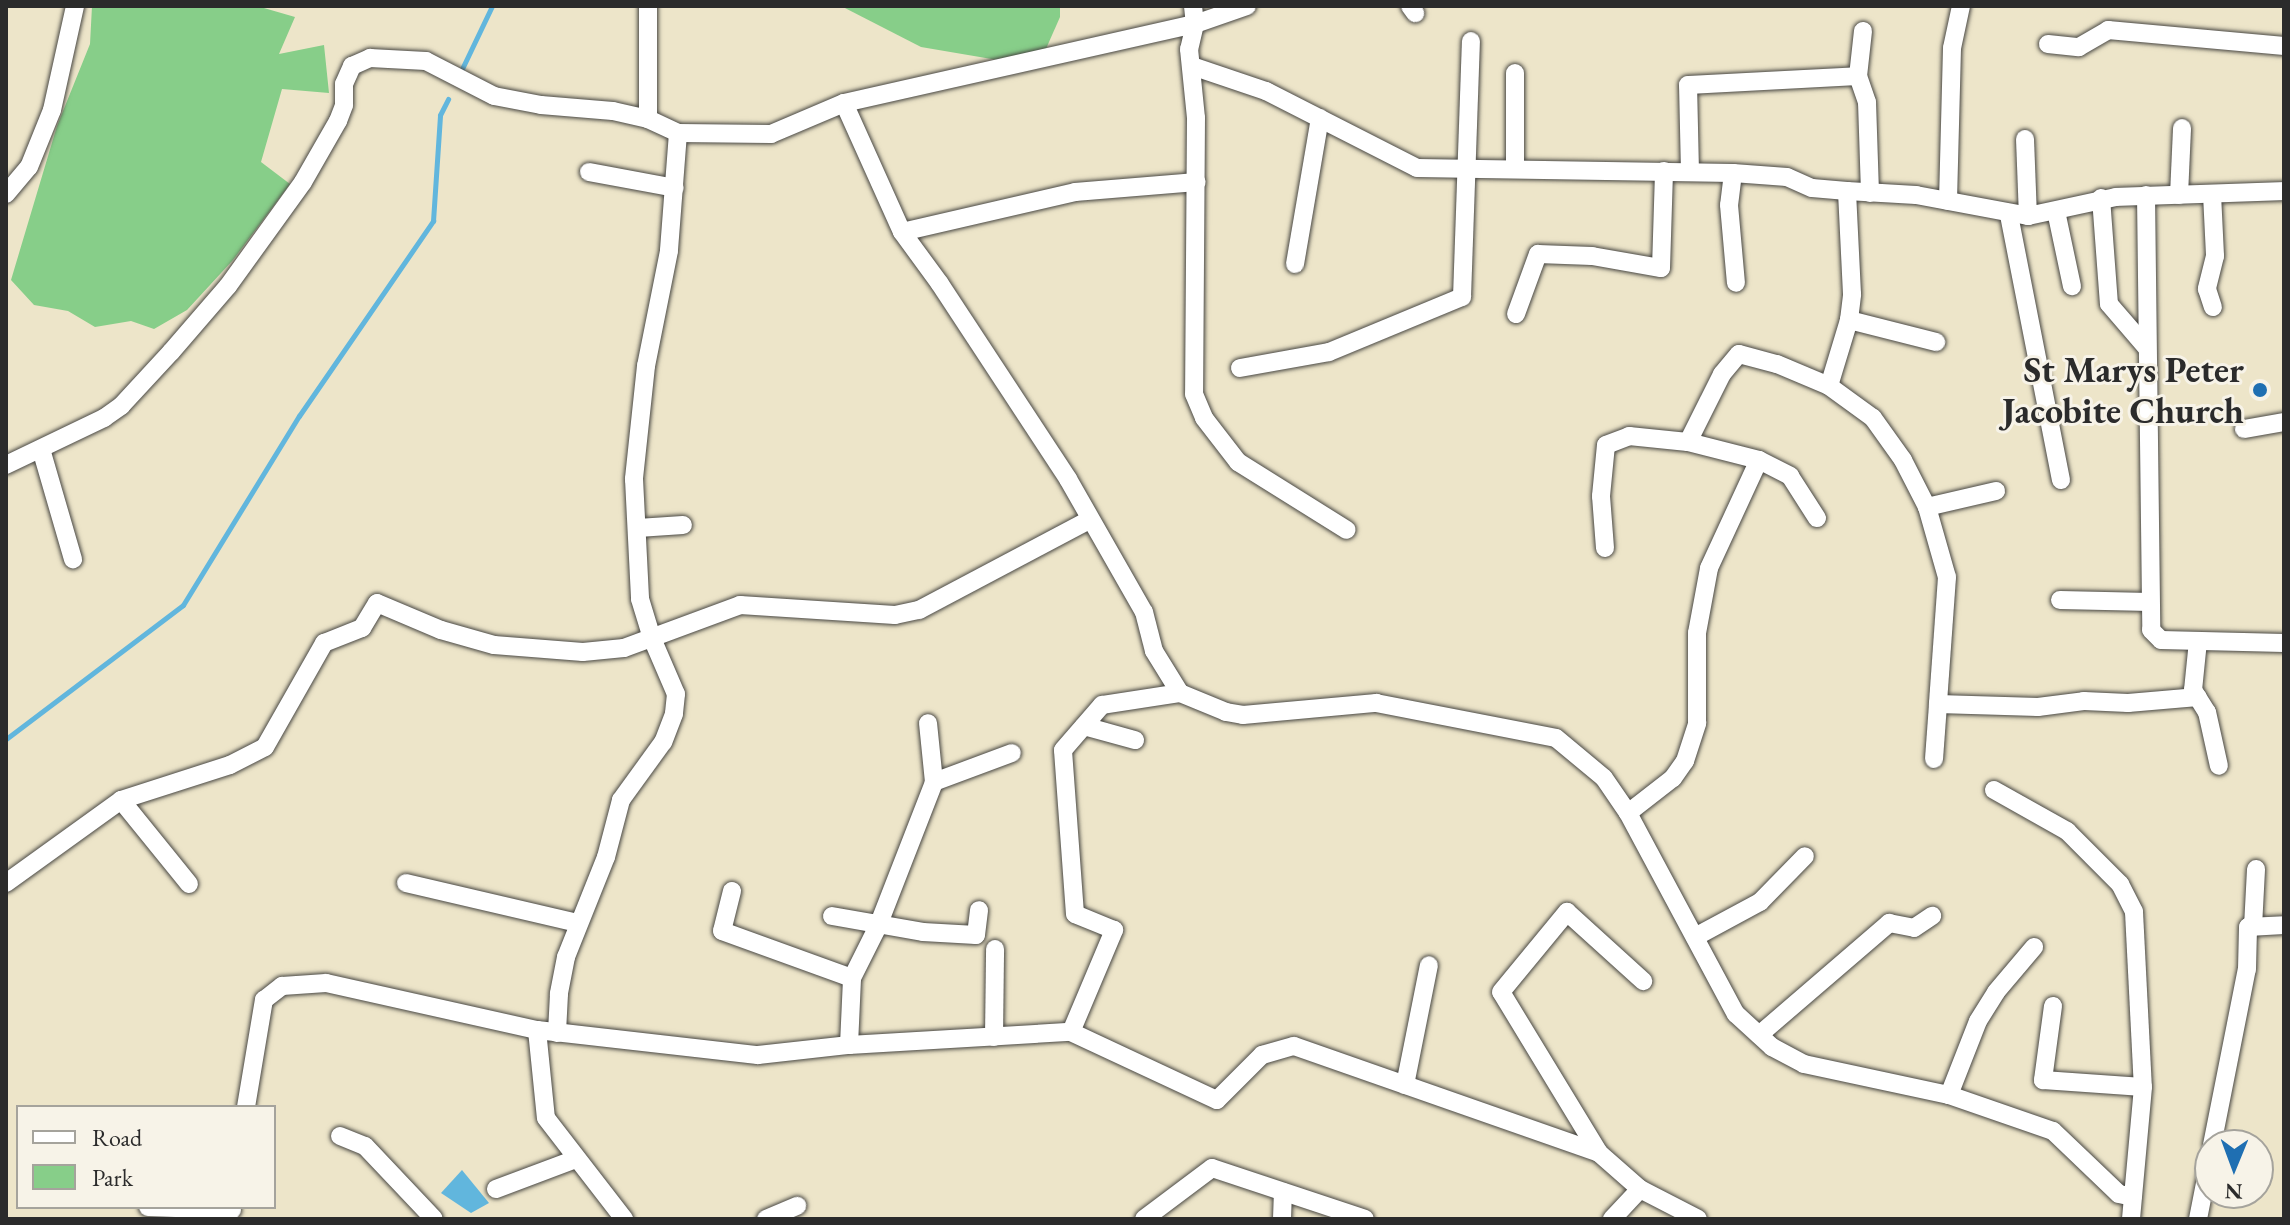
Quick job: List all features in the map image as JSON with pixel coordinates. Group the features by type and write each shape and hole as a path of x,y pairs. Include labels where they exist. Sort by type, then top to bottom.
{"street":[{"path":"6,194 29,167 52,110 75,6"},
{"path":"648,6 648,119"},
{"path":"6,465 121,406 228,286 303,182 338,121 344,105 344,84 352,66 370,58 426,61 494,96 541,105 613,111 648,119 678,133 771,134 844,103 1194,15 1247,6"},
{"path":"1948,201 1952,48 1961,6"},
{"path":"1194,15 1189,49 1197,182 1192,347 1194,394 1204,418 1238,462 1347,530"},
{"path":"2048,44 2079,47 2108,30 2284,46"},
{"path":"1863,31 1858,76 1867,102 1870,193"},
{"path":"1240,368 1329,352 1462,297 1471,41"},
{"path":"1192,66 1266,91 1417,168 1664,171 1787,177 1812,188 1916,195 2018,215 2056,211 2101,198 2284,191"},
{"path":"1515,73 1515,168"},
{"path":"1690,172 1688,85 1858,76"},
{"path":"844,103 902,232 940,284 1068,479 1144,612 1154,651 1180,693"},
{"path":"1295,264 1320,118"},
{"path":"2179,195 2182,128"},
{"path":"557,1033 559,994 578,923 606,857 621,800 663,742 674,714 676,694 651,636 640,599 634,479 646,366 669,251 678,133"},
{"path":"2025,139 2018,215 2061,480"},
{"path":"1516,314 1538,254 1592,256 1661,268 1664,171"},
{"path":"589,172 675,188"},
{"path":"1733,173 1729,205 1736,283"},
{"path":"902,232 1075,192 1197,182"},
{"path":"1829,386 1849,320 1852,252 1847,191"},
{"path":"2212,194 2215,256 2207,289 2213,307"},
{"path":"2146,195 2151,630 2161,640 2284,643"},
{"path":"2101,198 2109,304 2146,347"},
{"path":"2056,211 2072,286"},
{"path":"1849,320 1936,342"},
{"path":"1688,442 1722,374 1739,354 1777,364 1829,386 1873,418 1903,460 1927,507 1947,577 1934,759"},
{"path":"2244,429 2284,422"},
{"path":"1605,548 1601,496 1606,445 1629,436 1688,442 1759,460 1790,476 1817,518"},
{"path":"41,449 73,559"},
{"path":"1628,813 1673,778 1685,761 1697,723 1697,633 1709,568 1759,460"},
{"path":"1927,507 1996,491"},
{"path":"6,883 121,800 230,765 265,747 324,643 362,628 377,603 441,630 494,645 583,652 624,648 740,605 884,615 919,610 1089,520"},
{"path":"638,528 683,525"},
{"path":"2060,600 2150,602"},
{"path":"2198,641 2193,690 2207,712 2219,766"},
{"path":"1071,1032 1114,930 1075,914 1063,750 1102,705 1180,693 1226,712 1243,715 1376,703 1556,738 1604,778 1628,813 1736,1014 1772,1047 1804,1064 1949,1095 2053,1131 2119,1194 2133,1197"},
{"path":"1938,704 2038,707 2084,701 2128,703 2198,697"},
{"path":"849,1045 852,978 878,926 934,782 928,723"},
{"path":"1084,726 1135,740"},
{"path":"934,782 1012,753"},
{"path":"1994,790 2067,831 2120,884 2134,912 2143,1087 2131,1219"},
{"path":"121,800 189,884"},
{"path":"1695,937 1760,902 1805,856"},
{"path":"2253,927 2256,869"},
{"path":"406,883 578,923"},
{"path":"732,891 722,931 852,978"},
{"path":"832,916 878,926 976,935 979,910"},
{"path":"1643,981 1567,912 1501,992 1599,1153 1640,1189 1698,1219"},
{"path":"1759,1035 1889,923 1914,928 1932,916"},
{"path":"2215,1129 2247,969 2248,927 2284,925"},
{"path":"1949,1095 1978,1021 1996,992 2034,947"},
{"path":"994,1037 995,949"},
{"path":"1405,1085 1429,965"},
{"path":"246,1105 264,1000 282,986 326,983 537,1030 758,1055 849,1045 1071,1032 1217,1100 1262,1055 1294,1046 1599,1153"},
{"path":"2053,1006 2043,1080 2143,1087"},
{"path":"537,1030 545,1114 624,1219"},
{"path":"353,1140 434,1219"},
{"path":"496,1189 576,1159"},
{"path":"1144,1219 1212,1168 1365,1219"},
{"path":"1612,1219 1640,1189"},
{"path":"1282,1219 1283,1192"},
{"path":"766,1219 797,1206"},
{"path":"182,1209 232,1212"}],"green space":[{"path":"92,6 257,6 295,17 279,54 324,45 329,93 282,89 261,162 290,184 233,260 187,310 154,329 131,321 95,327 68,311 34,305 11,280 57,126 90,44"},
{"path":"841,6 1060,6 1060,17 1038,67 921,47"}],"water":[{"path":"462,1170 489,1203 471,1213 441,1193"}],"waterway":[{"path":"460,73 492,6"},
{"path":"6,739 183,605 299,416 433,221 440,115 448,99"}],"place":[{"name":"St Marys Peter Jacobite Church","path":"2260,390"}]}
